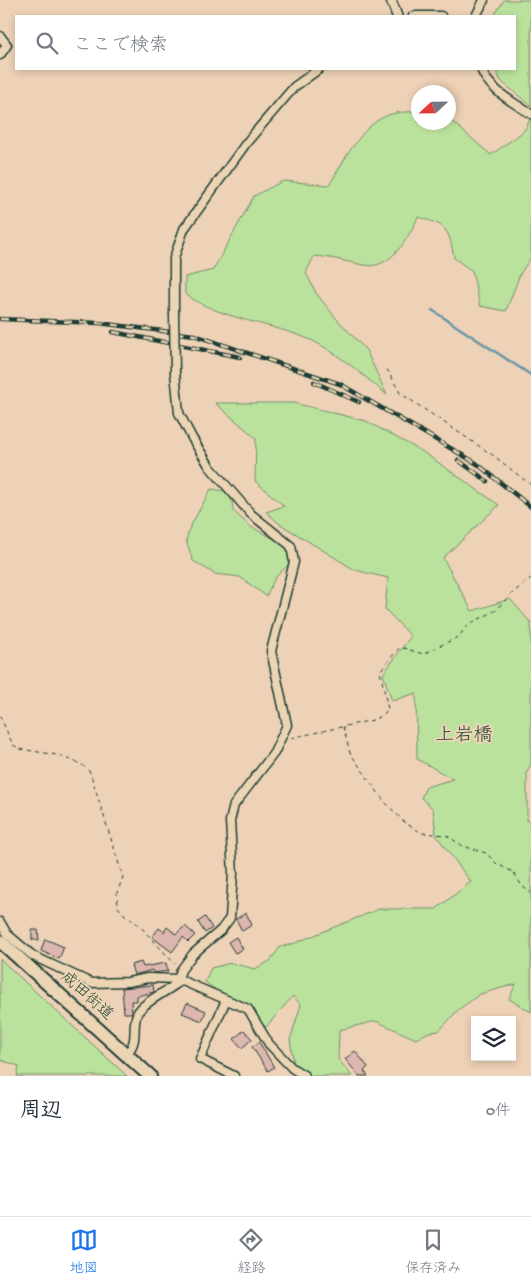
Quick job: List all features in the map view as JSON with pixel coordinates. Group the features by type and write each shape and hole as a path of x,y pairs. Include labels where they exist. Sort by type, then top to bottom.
{"highway":[{"name":"成田街道","path":"2,937 150,1076"}],"street":[{"path":"391,0 397,15"},
{"path":"476,15 484,0"},
{"path":"0,36 7,45 0,55"},
{"path":"126,1055 134,1046 138,1014 147,1003 170,990 180,980 181,970 193,954 221,930 230,918 233,874 230,821 234,805 268,761 282,739 287,725 271,651 294,562 291,546 251,514 210,467 180,413 176,372 174,258 184,229 247,142 294,87 318,70"},
{"path":"482,70 489,82 501,94 531,114"},
{"path":"0,922 2,937 33,956 91,983 128,982 148,978 180,980 248,1009 270,1044 292,1068 305,1076"},
{"path":"226,1000 200,1059 234,1076"}],"path":[{"path":"387,369 400,393 494,456 531,485"},
{"path":"282,739 374,720 384,714 388,709 380,670 400,647 423,654 458,637 469,624 495,611 508,596 531,578"},
{"path":"0,716 13,745 20,749 57,755 81,764 90,772 123,877 117,893 118,907 125,915 139,925 181,970"},
{"path":"343,726 350,753 384,801 405,823 422,833 446,835 463,846 486,853 497,864 512,872 522,886 531,893"}],"green space":[{"path":"504,0 531,0 531,106 501,81 496,70 516,70 516,15 495,15"},
{"path":"411,111 411,130 456,130 456,125 491,155 524,131 531,118 531,257 520,274 506,311 480,306 472,271 454,258 445,230 436,223 418,217 404,243 390,258 382,263 364,265 314,256 306,273 316,293 335,317 366,350 387,395 341,358 313,341 281,329 231,316 200,303 185,294 185,277 213,270 254,196 283,181 329,185 365,131 374,123 396,113"},
{"path":"215,403 294,403 366,421 423,452 499,505 443,558 472,611 510,599 531,623 531,764 527,772 527,821 531,823 531,1012 509,999 516,984 480,994 458,1010 439,1031 429,1032 416,1039 376,1021 339,1030 338,1059 352,1076 296,1076 290,1040 301,1005 293,996 266,1027 205,982 211,968 231,963 255,969 270,961 280,947 295,943 379,909 436,909 471,882 436,835 433,809 421,798 426,787 453,779 417,759 416,693 392,701 383,674 411,636 385,609 388,578 355,570 280,524 266,512 284,506 255,481 256,438"},
{"path":"211,489 225,491 232,500 233,511 251,527 286,545 289,564 275,578 266,596 240,577 215,574 193,561 186,540 190,527"},
{"path":"0,959 127,1076 17,1076 19,1066 0,1060"}],"building":[{"path":"246,913 252,925 242,931 236,919"},
{"path":"205,917 212,928 205,933 198,922"},
{"path":"185,926 195,935 188,942 183,937 172,952 152,937 159,928 164,932 167,927 176,934"},
{"path":"32,930 38,930 39,940 32,940"},
{"path":"236,937 243,949 235,953 228,942"},
{"path":"45,939 64,947 59,959 41,951"},
{"path":"141,962 143,967 166,963 168,971 154,973 152,970 134,975 131,965"},
{"path":"153,985 154,992 137,996 137,1001 131,1001 132,1013 124,1013 122,988"},
{"path":"187,1003 206,1011 202,1021 182,1013"},
{"path":"244,1030 252,1039 242,1048 234,1039"},
{"path":"259,1042 274,1067 268,1071 252,1047"},
{"path":"355,1051 368,1067 364,1071 368,1076 359,1076 345,1059"}],"waterway":[{"path":"432,310 531,375"}],"railway":[{"path":"0,319 99,323 194,335 340,384 476,463 531,507"},
{"path":"113,332 240,357"},
{"path":"314,382 359,402"},
{"path":"458,460 487,481"}],"district":[{"name":"上岩橋","path":"464,736"}]}
